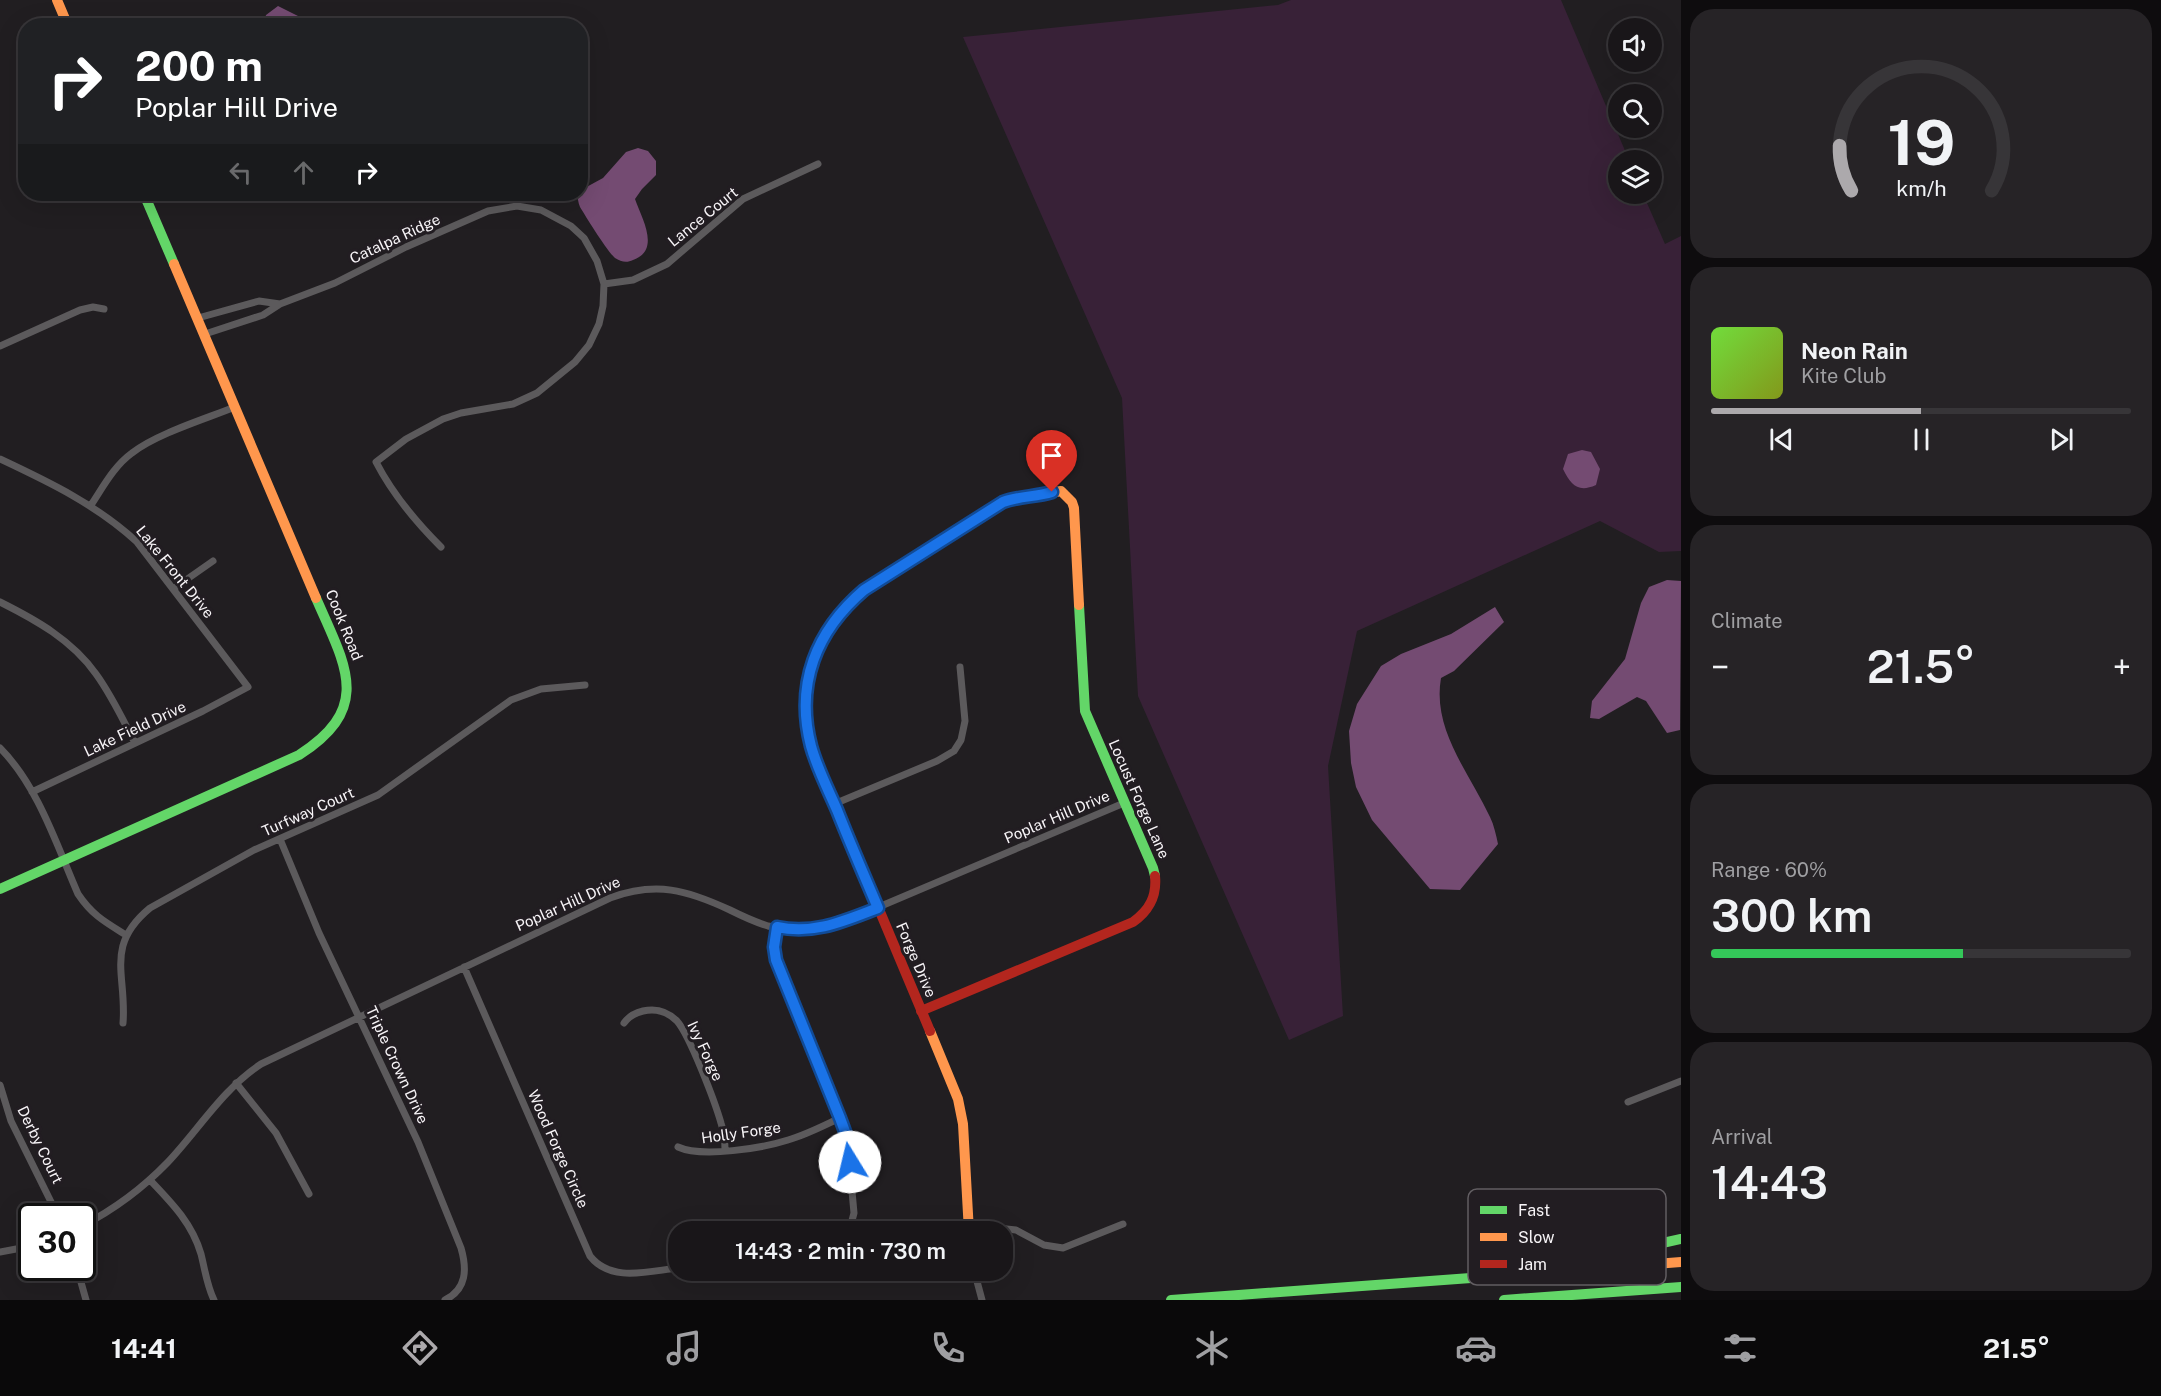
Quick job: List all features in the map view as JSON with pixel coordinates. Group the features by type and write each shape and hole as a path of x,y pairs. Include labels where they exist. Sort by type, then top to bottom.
{"main road":[{"path":"57,0 65,18"},
{"name":"Cook Road","path":"0,889 299,755 326,736 339,719 345,706 348,691 342,656 147,201"},
{"name":"Locust Forge Lane","path":"921,1011 1126,925 1143,915 1154,899 1157,881 1154,868 1089,723 1084,705 1074,508 1072,502 1061,491"},
{"name":"Forge Drive","path":"968,1221 961,1111 812,748 806,717 809,673 815,655 833,622 849,602 864,590 1003,502 1061,491"},
{"path":"1666,1243 1681,1239"},
{"path":"1666,1263 1681,1262"},
{"path":"1303,1290 1468,1271"},
{"path":"1171,1300 1468,1278"},
{"path":"1504,1300 1681,1287"}],"street":[{"name":"Lance Court","path":"603,284 633,280 667,264 743,199 818,164"},
{"name":"Catalpa Ridge","path":"205,334 263,315 280,304 336,283 406,247 488,211 517,206 541,210 571,225 584,238 597,261 603,284 603,306 599,324 589,345 561,375 537,393 513,404 461,413 443,419 406,440 376,462 399,501 441,547"},
{"name":"Catalpa Ridge","path":"198,318 259,301 280,304"},
{"path":"0,346 80,310 93,307 104,309"},
{"path":"91,505 106,481 130,454 147,444 235,407"},
{"name":"Lake Front Drive","path":"0,459 91,505 120,526 137,542 248,687"},
{"path":"173,589 213,561"},
{"path":"0,602 47,627 73,649 100,680 135,743"},
{"path":"834,804 937,761 954,751 961,740 965,721 960,667"},
{"name":"Turfway Court","path":"123,1023 124,1002 119,962 126,935 140,915 254,850 378,795 511,700 541,689 585,684"},
{"name":"Lake Field Drive","path":"32,792 248,687"},
{"path":"0,748 17,767 32,792 78,894 88,909 99,919 126,935"},
{"name":"Poplar Hill Drive","path":"96,1218 119,1204 150,1180 236,1083 261,1064 610,898 628,891 679,890 750,919 777,927 817,929 841,923 878,908 1124,803"},
{"name":"Triple Crown Drive","path":"280,839 301,894 418,1142 461,1248 465,1267 464,1280 458,1291 445,1300"},
{"path":"777,927 774,947 778,966 847,1137 854,1213 852,1221"},
{"name":"Wood Forge Circle","path":"464,966 590,1256 604,1269 616,1273 668,1269"},
{"name":"Ivy Forge","path":"624,1023 632,1015 655,1010 667,1013 680,1025 722,1124 725,1150"},
{"path":"1628,1102 1681,1081"},
{"path":"236,1083 276,1133 309,1194"},
{"name":"Derby Court","path":"0,1085 11,1121 52,1203"},
{"name":"Holly Forge","path":"678,1147 696,1152 790,1140 840,1118"},
{"path":"150,1180 181,1214 191,1230 201,1254 214,1300"},
{"path":"1013,1230 1044,1245 1063,1248 1123,1224"},
{"path":"0,1252 18,1249"},
{"path":"81,1281 86,1300"},
{"path":"977,1281 982,1300"}],"shaded area":[{"path":"1291,0 1561,0 1608,111 1608,138 1620,138 1625,150 1608,150 1608,204 1647,204 1665,244 1681,236 1681,551 1659,552 1600,521 1357,631 1328,766 1343,1016 1289,1040 1138,696 1122,398 963,37 1278,5"},
{"path":"278,6 300,18 265,18"},
{"path":"638,148 648,151 656,161 656,175 635,199 647,233 646,249 631,261 624,262 611,254 580,207 579,201 588,201 588,186 603,178 626,152"},
{"path":"1582,450 1591,452 1600,469 1596,485 1580,488 1572,483 1563,469 1568,454"},
{"path":"1667,580 1681,581 1680,730 1667,733 1646,701 1637,697 1599,719 1590,718 1592,701 1625,659 1641,603 1649,587"},
{"path":"1495,607 1504,622 1454,671 1441,678 1440,697 1447,733 1490,817 1498,844 1460,890 1430,889 1372,820 1356,787 1351,763 1349,731 1357,704 1381,666 1401,654 1451,634"}],"traffic: fast":[{"path":"147,201 174,264"},
{"path":"816,759 809,734 807,700 813,663 822,639 836,619 872,585 938,542"},
{"path":"0,889 299,755 322,737 337,720 345,702 347,684 336,644 316,598"},
{"path":"1079,605 1085,711 1155,876"},
{"path":"1666,1242 1681,1239"},
{"path":"1171,1300 1468,1278"},
{"path":"1504,1300 1681,1287"}],"traffic: slow":[{"path":"57,0 65,18"},
{"path":"174,264 316,598"},
{"path":"938,542 1003,502 1061,491 1072,502 1074,508 1079,605"},
{"path":"930,1031 958,1099 963,1124 968,1221"},
{"path":"1666,1263 1681,1262"}],"traffic: jam":[{"path":"816,759 930,1031"},
{"path":"921,1011 1133,922 1144,913 1151,902 1155,890 1155,876"}],"route":[{"path":"850,1162 847,1137 778,966 774,947 777,927 804,930 829,927 878,908 812,748 806,717 809,673 822,638 849,602 864,590 1003,502 1052,492"}]}
